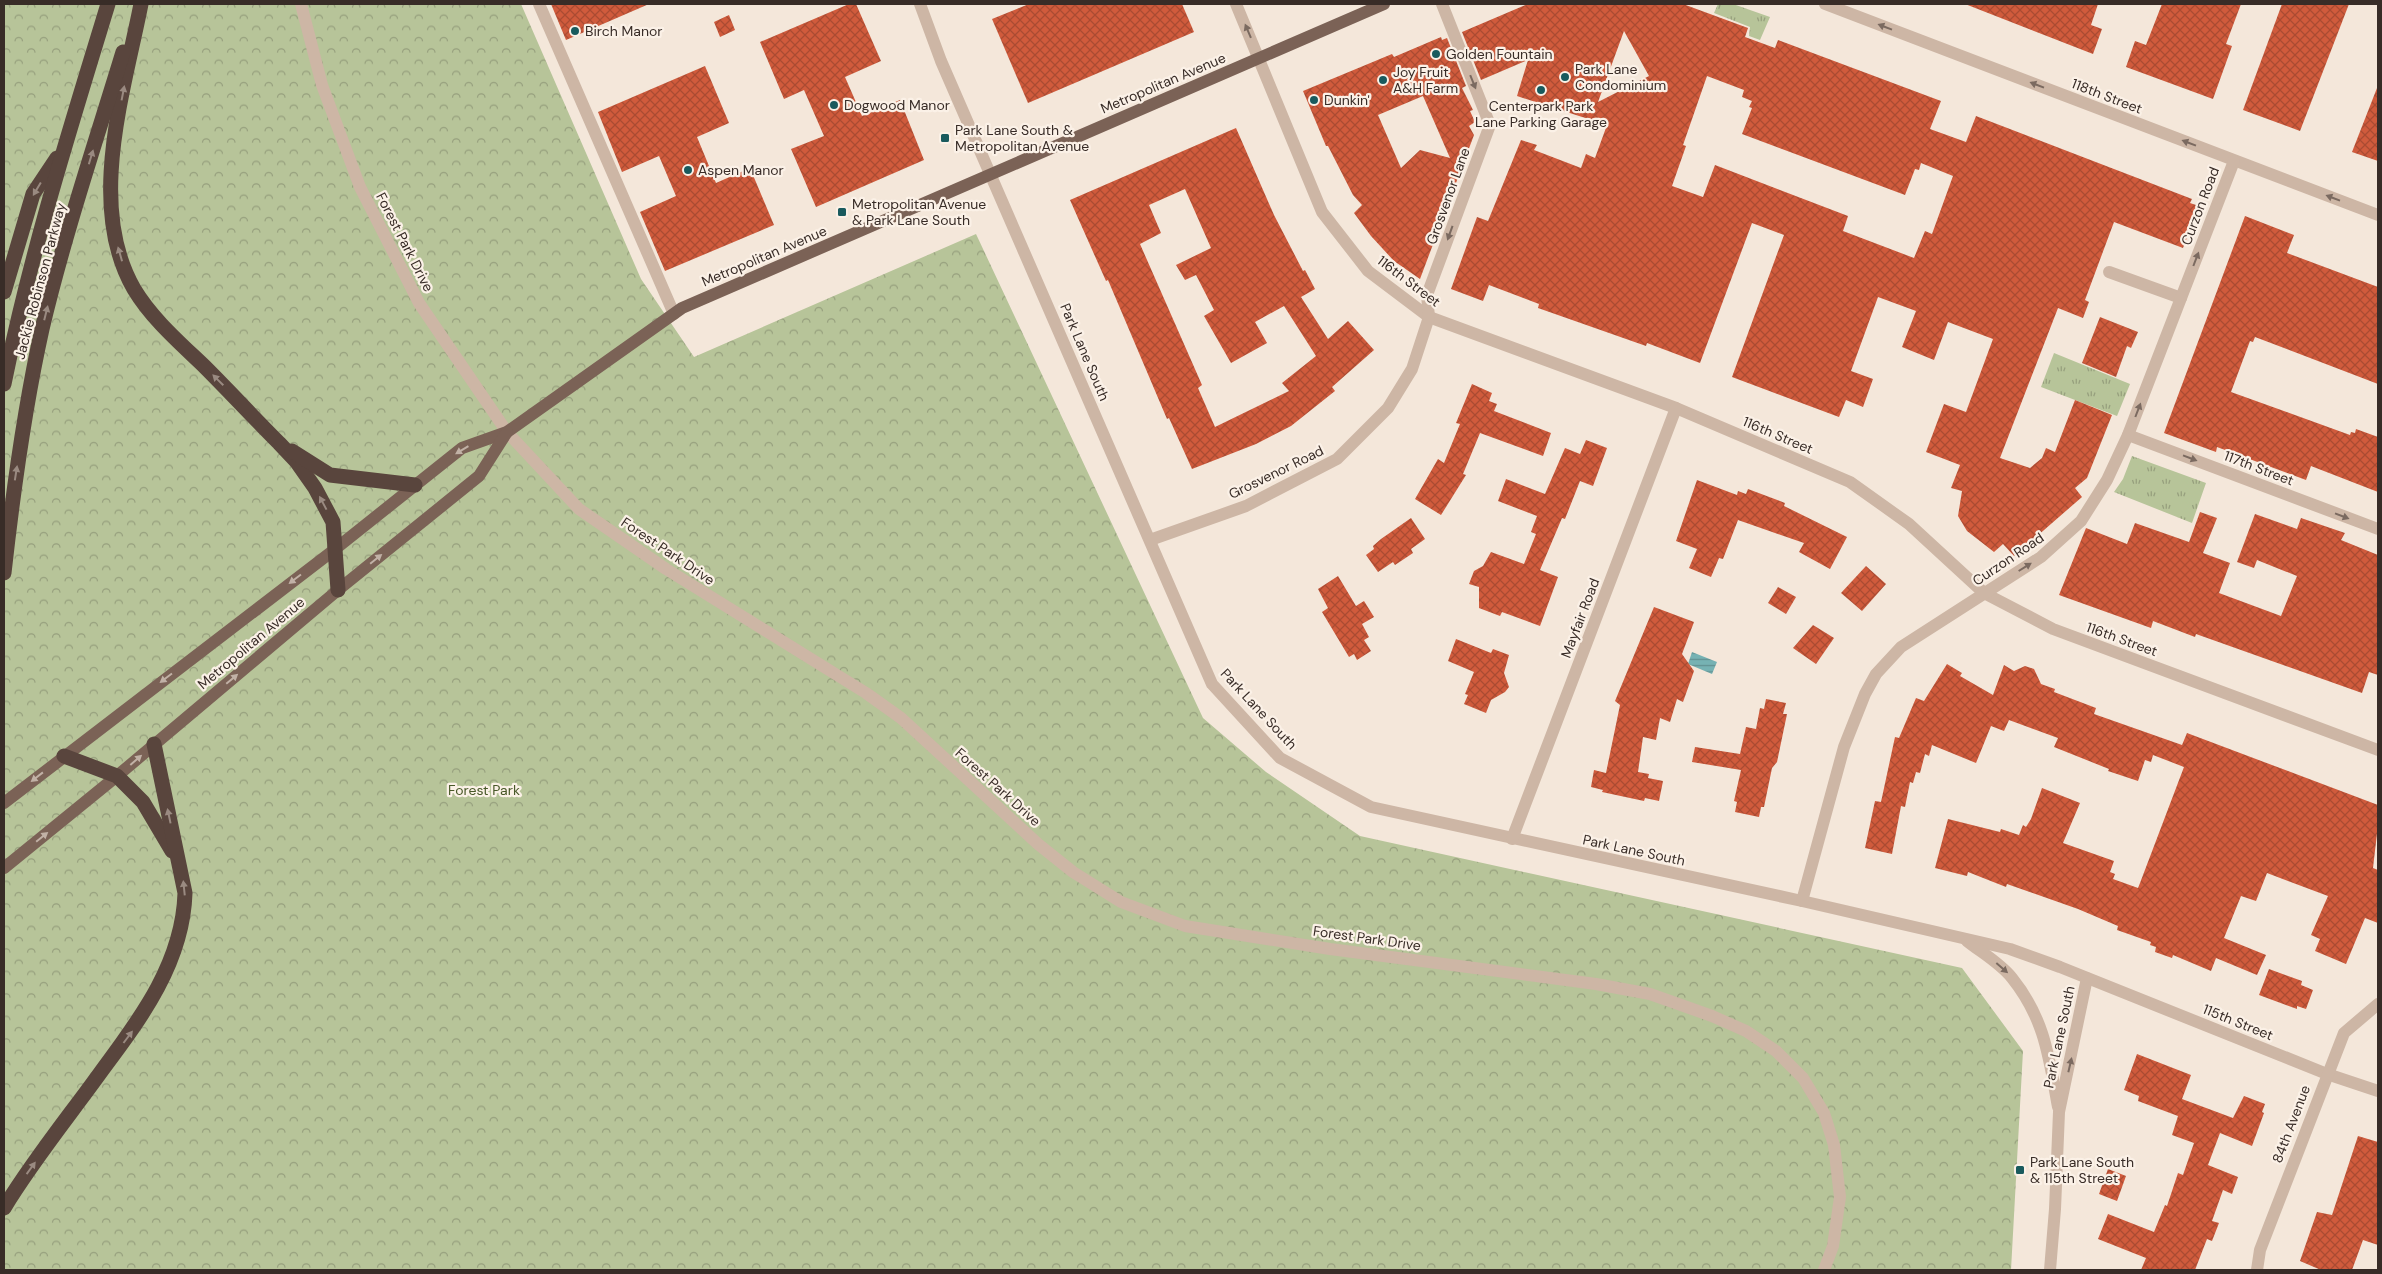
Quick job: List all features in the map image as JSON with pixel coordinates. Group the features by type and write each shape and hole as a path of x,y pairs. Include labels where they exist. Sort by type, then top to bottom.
{"highway":[{"name":"Jackie Robinson Parkway","path":"4,384 15,333 64,149 108,4"},
{"name":"Jackie Robinson Parkway","path":"4,573 13,496 42,330 77,202 139,4"},
{"path":"139,4 113,153 112,209 116,242 123,267 136,291 162,325 296,461 315,488 333,522 338,590"},
{"path":"4,292 33,194 64,149"},
{"path":"279,443 330,474 415,485"},
{"path":"4,1208 135,1027 154,996 173,952 182,922 185,893 154,744"},
{"path":"64,756 117,776 144,802 179,863"}],"main road":[{"name":"Metropolitan Avenue","path":"4,803 334,550 462,448 507,432 682,308 1384,4"},
{"name":"Metropolitan Avenue","path":"4,868 117,776 338,590 479,476 507,432"}],"street":[{"name":"Forest Park Drive","path":"301,4 322,84 360,187 419,304 507,432 579,509 666,569 866,693 901,718 1038,844 1073,872 1121,902 1185,926 1330,949 1596,984 1650,994 1712,1016 1746,1031 1776,1051 1803,1078 1824,1112 1834,1145 1840,1197 1833,1246 1824,1270"},
{"path":"539,4 674,314"},
{"name":"Park Lane South","path":"920,4 942,61 1212,684 1280,758 1371,807 1802,901 2010,949 2087,978 2059,1112 2055,1209 2050,1270"},
{"name":"116th Street","path":"1236,4 1322,212 1368,271 1429,317 1676,408 1850,482 1909,524 1984,593 2053,629 2378,750"},
{"name":"Grosvenor Lane","path":"1429,317 1427,295 1490,125 1442,4"},
{"name":"118th Street","path":"1825,4 2378,215"},
{"name":"Curzon Road","path":"1802,901 1844,746 1865,694 1876,674 1901,647 2041,557 2081,521 2107,480 2128,435 2234,161"},
{"path":"2109,272 2181,298"},
{"name":"Grosvenor Road","path":"1150,540 1246,506 1337,459 1388,408 1412,369 1429,317"},
{"name":"Mayfair Road","path":"1512,839 1676,408"},
{"name":"117th Street","path":"2128,435 2378,529"},
{"name":"Park Lane South","path":"1963,938 2012,977 2039,1020 2047,1045 2059,1112"},
{"name":"115th Street","path":"2087,978 2327,1074 2378,1091"},
{"name":"84th Avenue","path":"2257,1270 2260,1250 2344,1033 2378,1004"}],"green space":[{"name":"Forest Park","path":"4,4 521,4 641,279 694,357 976,234 1203,718 1266,772 1360,836 1962,968 2023,1051 2011,1270 4,1270"},
{"path":"1718,4 1733,4 1770,17 1760,40 1749,36 1750,27 1714,13"},
{"path":"2054,353 2130,384 2117,416 2041,387"},
{"path":"2132,456 2206,483 2192,523 2114,492 2123,479"}],"water":[{"path":"1692,652 1717,662 1712,674 1688,664"}],"building":[{"name":"Birch Manor","path":"551,4 649,4 566,40"},
{"name":"Dogwood Manor","path":"849,4 856,4 881,61 845,77 862,116 900,100 924,160 816,207 791,149 824,136 804,90 784,99 760,42"},
{"path":"1029,4 1182,4 1194,32 1028,103 992,19"},
{"path":"1528,4 1683,4 1748,28 1745,37 1775,48 1778,40 1941,101 1930,129 1966,142 1976,116 2192,199 2190,203 2199,206 2183,248 2114,222 2085,300 2089,302 2083,318 2058,308 2000,458 2030,468 2042,458 2046,448 2055,452 2075,400 2112,415 2087,478 2075,488 2082,497 2014,556 2003,544 1994,552 1967,531 1958,516 1962,491 1951,488 1960,465 1926,452 1944,404 1966,412 1993,339 1948,322 1934,360 1902,347 1916,311 1878,297 1851,371 1873,379 1863,407 1846,400 1839,417 1732,377 1784,235 1752,223 1700,363 1647,343 1646,346 1538,308 1539,304 1489,285 1483,301 1451,289 1477,217 1488,221 1521,140 1537,145 1534,150 1581,168 1586,154 1595,158 1607,125 1517,96 1528,60 1481,80 1462,32","holes":["1624,31 1649,76 1598,102","1707,76 1744,90 1742,97 1752,101 1749,107 1752,108 1742,134 1905,195 1915,169 1919,170 1921,163 1953,176 1932,234 1925,231 1914,258 1843,231 1848,216 1715,165 1703,197 1672,186 1686,146 1683,145"]},
{"path":"1965,4 2098,4 2091,25 2102,29 2093,54"},
{"path":"2162,4 2241,4 2226,44 2232,46 2213,99 2126,67 2135,41 2146,45"},
{"path":"2282,4 2349,4 2300,131 2243,110"},
{"path":"729,15 735,30 720,37 714,22"},
{"path":"1441,37 1442,40 1447,38 1466,86 1462,88 1473,110 1470,111 1475,122 1469,126 1474,135 1420,279 1394,261 1371,236 1354,213 1362,205 1353,195 1328,146 1326,146 1303,91 1392,54 1394,57","holes":["1423,96 1450,158 1420,150 1401,168 1378,115"]},
{"name":"Aspen Manor","path":"705,66 729,123 697,137 716,183 750,168 774,225 665,271 640,212 676,196 659,156 622,172 598,112"},
{"path":"2378,88 2378,161 2352,152"},
{"path":"1236,128 1274,215 1303,271 1305,270 1315,289 1301,297 1328,339 1348,321 1374,350 1332,387 1335,391 1291,426 1256,444 1192,469 1169,418 1167,419 1108,280 1106,281 1070,200","holes":["1185,189 1211,248 1176,265 1185,280 1196,275 1214,310 1204,316 1231,363 1267,343 1255,322 1284,306 1316,356 1282,383 1289,391 1215,427 1198,388 1202,385 1140,244 1161,233 1149,205"]},
{"path":"2245,216 2294,235 2287,253 2378,287 2378,384 2255,337 2253,342 2250,341 2231,392 2350,435 2351,432 2355,433 2356,429 2378,437 2378,492 2311,466 2306,480 2217,447 2216,452 2164,433"},
{"path":"2100,317 2138,332 2131,348 2127,346 2116,377 2082,363"},
{"path":"1472,384 1492,393 1489,401 1497,404 1494,411 1551,433 1543,456 1480,433 1463,474 1466,475 1441,515 1415,499 1438,459 1444,463 1460,424 1456,423"},
{"path":"1586,440 1607,448 1593,486 1580,481 1565,519 1562,518 1540,570 1558,577 1540,626 1502,612 1500,616 1479,608 1479,587 1469,584 1474,571 1483,566 1491,552 1524,564 1536,534 1531,532 1537,516 1498,501 1506,479 1545,494 1565,448 1580,454"},
{"path":"1697,480 1737,495 1738,491 1746,494 1748,489 1785,503 1784,506 1847,537 1830,569 1799,552 1804,543 1738,520 1723,559 1719,558 1711,577 1689,568 1697,549 1676,541"},
{"path":"2200,512 2217,518 2203,553 2230,563 2219,593 2281,616 2297,576 2257,560 2254,568 2237,562 2255,514 2297,529 2301,518 2345,533 2341,540 2378,555 2378,675 2369,672 2362,693 2196,634 2195,637 2153,621 2151,628 2059,595 2086,528 2127,544 2135,523 2189,542"},
{"path":"1411,518 1425,539 1411,549 1413,553 1395,565 1393,562 1378,572 1366,555 1374,549 1373,546 1381,539"},
{"path":"1866,566 1886,584 1862,611 1841,593"},
{"path":"1338,576 1356,606 1364,601 1374,617 1362,624 1369,637 1364,640 1371,651 1357,660 1354,654 1349,657 1322,612 1328,608 1318,589"},
{"path":"1778,587 1796,597 1786,614 1768,603"},
{"path":"1654,607 1694,622 1682,654 1694,671 1683,702 1677,699 1670,722 1660,718 1656,740 1643,737 1638,772 1649,774 1648,778 1663,781 1659,801 1645,798 1644,801 1602,792 1603,790 1591,787 1594,770 1606,773 1620,705 1615,701"},
{"path":"1813,625 1834,638 1816,664 1793,648"},
{"path":"1456,639 1491,653 1493,649 1509,655 1504,673 1509,687 1505,692 1491,700 1486,713 1464,704 1468,695 1465,694 1474,672 1448,661"},
{"path":"1947,664 1962,673 1960,676 1993,695 2004,665 2014,671 2025,666 2034,669 2041,684 2055,689 2054,692 2096,708 2094,714 2182,745 2187,733 2378,805 2378,825 2373,868 2378,870 2378,923 2365,918 2346,964 2315,951 2320,939 2311,935 2328,896 2267,873 2256,901 2241,896 2224,938 2266,955 2257,975 2216,958 2211,971 2173,955 2172,958 2155,952 2156,947 2150,945 2151,942 2117,930 2118,926 2078,909 2007,884 2006,887 1968,872 1967,876 1935,868 1948,819 2000,832 2001,829 2019,835 2023,825 2026,827 2031,819 2042,788 2080,803 2063,843 2114,861 2110,872 2115,874 2113,879 2138,888 2184,767 2153,755 2151,762 2145,760 2138,781 2108,771 2109,769 2054,747 2058,738 2009,720 2004,731 1991,726 1976,763 1932,745 1929,756 1925,754 1920,773 1916,772 1913,783 1910,782 1905,807 1901,806 1892,854 1865,848 1875,801 1881,802 1895,737 1899,738 1916,698 1924,701"},
{"path":"1766,699 1786,703 1783,714 1787,714 1777,762 1772,768 1764,807 1761,807 1759,817 1735,812 1737,802 1734,801 1741,770 1692,762 1695,747 1740,754 1746,727 1756,729 1760,708 1764,709"},
{"path":"2269,969 2302,981 2301,985 2313,990 2306,1009 2297,1006 2297,1009 2259,995"},
{"path":"2137,1054 2191,1075 2182,1099 2233,1118 2244,1096 2265,1104 2262,1112 2264,1113 2252,1146 2220,1133 2208,1165 2238,1177 2232,1194 2223,1190 2212,1221 2219,1223 2212,1241 2207,1239 2195,1270 2141,1270 2146,1258 2098,1239 2108,1214 2154,1232 2165,1205 2167,1206 2178,1173 2183,1175 2194,1143 2172,1135 2178,1116 2138,1101 2139,1096 2124,1090"},
{"path":"2358,1136 2378,1142 2378,1245 2363,1240 2352,1270 2321,1270 2300,1261 2317,1212 2332,1215"},
{"path":"2108,1169 2126,1176 2117,1201 2099,1194"}],"place":[{"name":"Birch Manor","path":"575,31"},
{"name":"Golden Fountain","path":"1436,54"},
{"name":"Park Lane Condominium","path":"1565,77"},
{"name":"Joy Fruit A&H Farm","path":"1383,80"},
{"name":"Centerpark Park Lane Parking Garage","path":"1541,90"},
{"name":"Dunkin'","path":"1314,100"},
{"name":"Dogwood Manor","path":"834,105"},
{"name":"Park Lane South & Metropolitan Avenue","path":"945,138"},
{"name":"Aspen Manor","path":"688,170"},
{"name":"Metropolitan Avenue & Park Lane South","path":"842,212"},
{"name":"Park Lane South & 115th Street","path":"2020,1170"}]}
